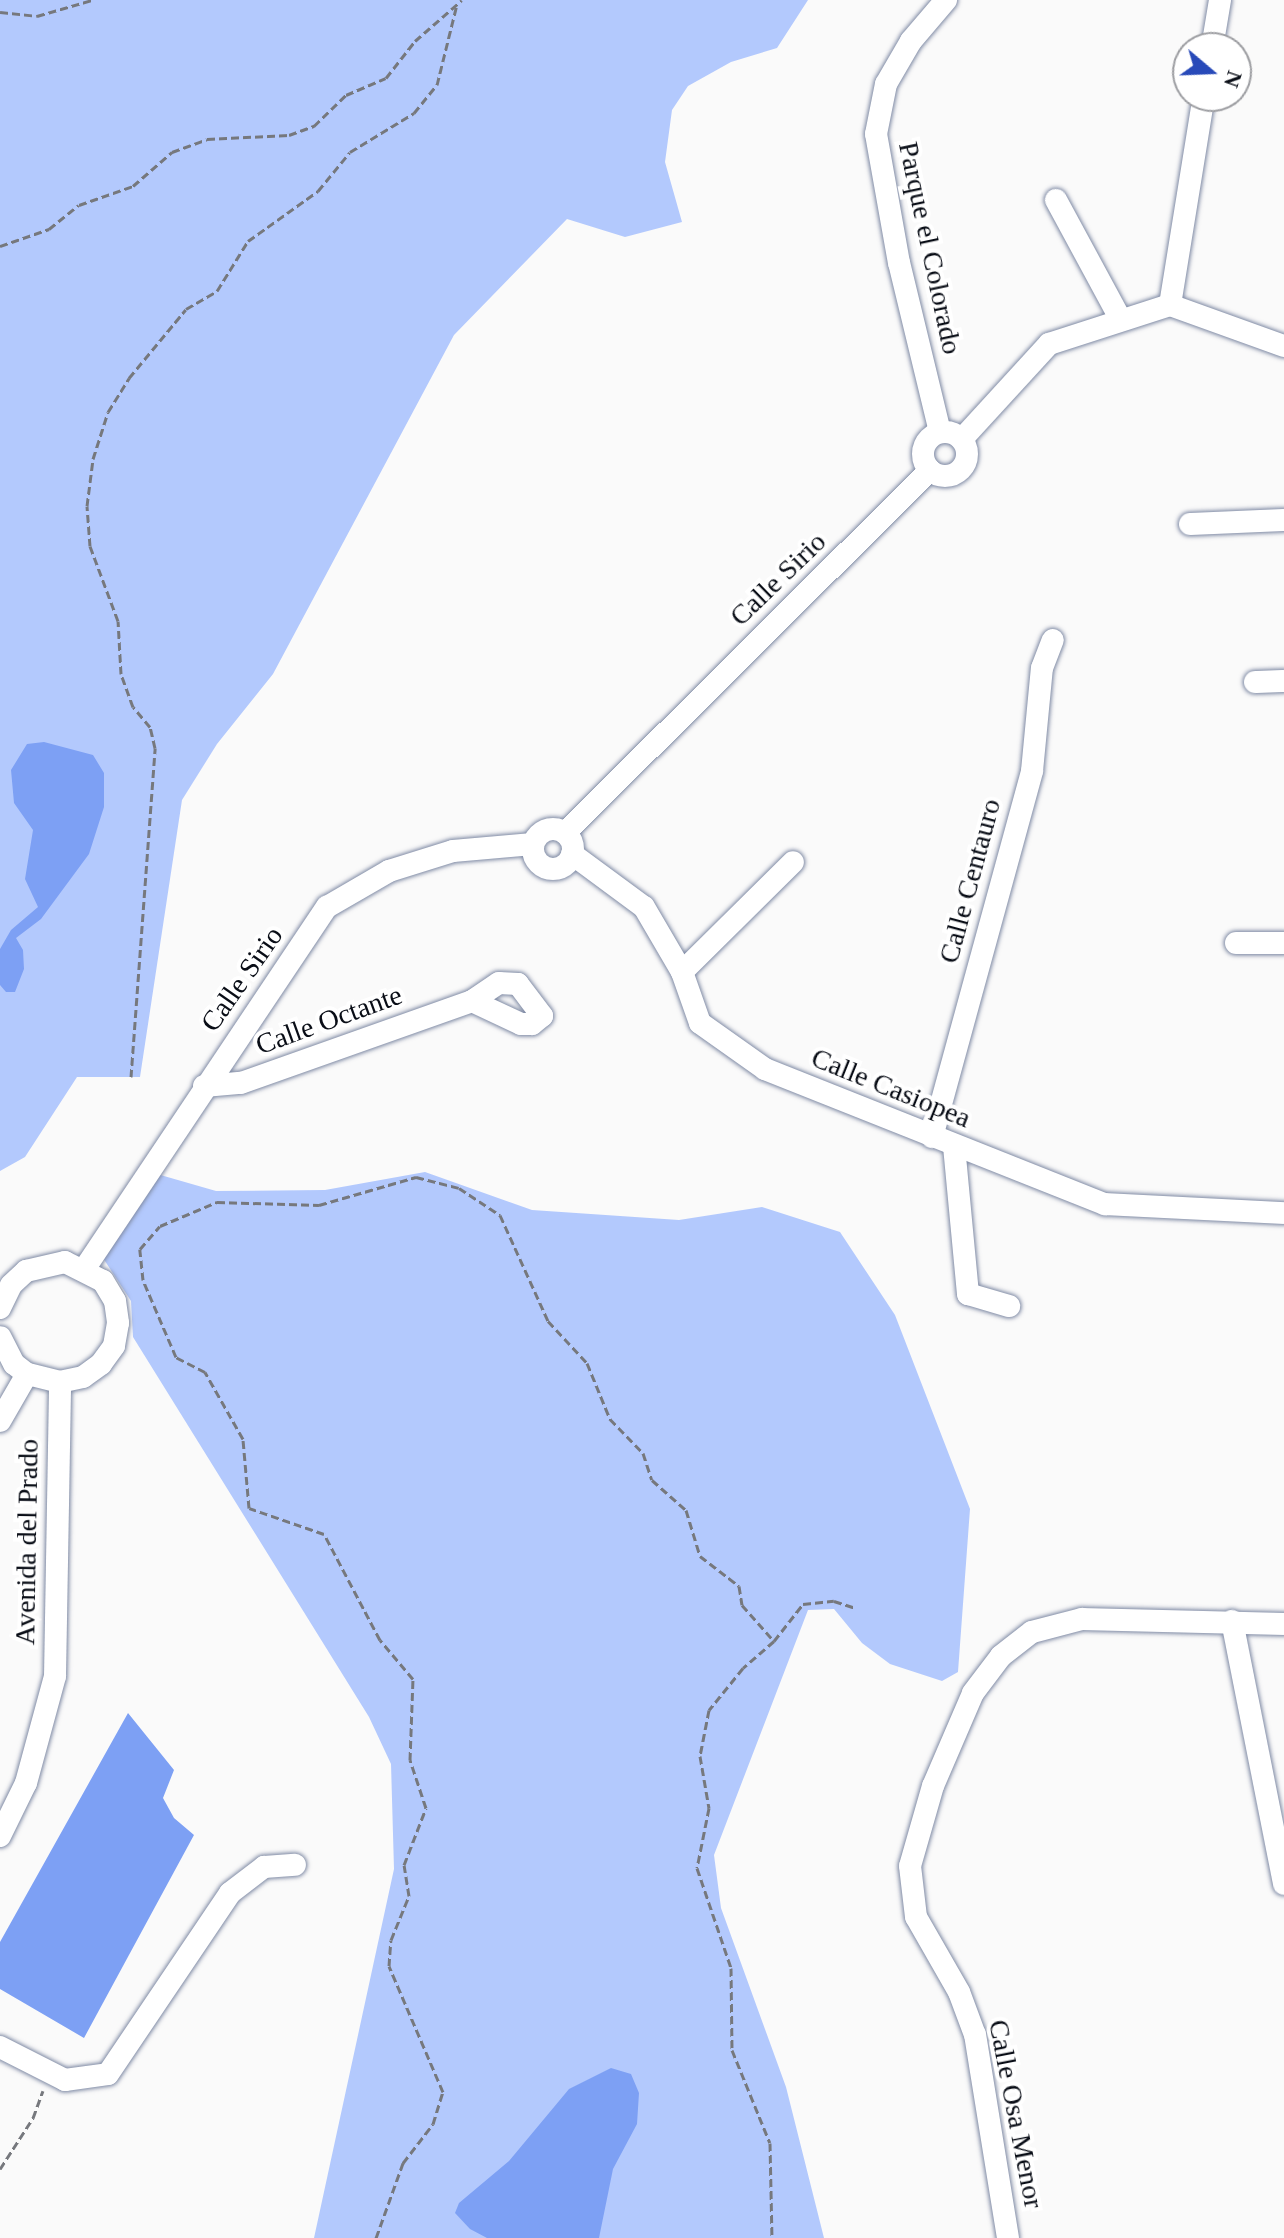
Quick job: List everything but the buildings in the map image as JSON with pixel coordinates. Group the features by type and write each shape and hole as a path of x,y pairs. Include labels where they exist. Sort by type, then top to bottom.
{"street":[{"name":"Parque el Colorado","path":"940,432 899,263 876,134 886,84 911,41 946,0"},
{"path":"1215,32 1220,0"},
{"path":"1170,305 1201,112"},
{"path":"1056,200 1121,320"},
{"path":"962,439 1049,344 1170,305 1284,346"},
{"path":"940,432 962,439 966,460 960,470 951,475 930,470 922,453 940,432"},
{"name":"Calle Sirio","path":"568,843 930,470"},
{"path":"1190,524 1284,520"},
{"name":"Calle Centauro","path":"932,1137 1032,771 1042,668 1053,640"},
{"path":"1255,682 1284,681"},
{"path":"542,831 568,843 563,866 548,868 535,859 533,844 542,831"},
{"name":"Calle Casiopea","path":"568,843 644,907 682,972 700,1023 765,1069 1105,1204 1284,1213"},
{"name":"Calle Sirio","path":"85,1268 204,1086 327,907 389,871 453,851 533,844"},
{"path":"682,972 793,862"},
{"path":"1236,943 1284,943"},
{"name":"Calle Octante","path":"204,1086 241,1083 472,1001"},
{"path":"954,1146 968,1294 1009,1306"},
{"path":"0,1305 19,1278 45,1263 85,1268 103,1281 115,1301 118,1323 114,1346 101,1364 83,1377 60,1382 27,1374 14,1364 0,1337"},
{"path":"0,1421 27,1374"},
{"name":"Avenida del Prado","path":"0,1836 26,1783 55,1676 60,1382"},
{"name":"Calle Osa Menor","path":"1008,2238 975,2035 959,1992 916,1917 910,1866 933,1786 973,1693 1001,1656 1032,1632 1082,1619 1284,1624"},
{"path":"1232,1621 1284,1884"},
{"path":"0,2047 65,2080 108,2074 230,1893 264,1867 295,1865"}],"path":[{"path":"0,12 37,16 92,0"},
{"path":"0,246 49,229 79,205 133,186 184,148 207,139 289,135 314,126 346,95 386,78 415,41 462,0"},
{"path":"131,1077 155,748 150,727 133,707 121,674 118,621 90,546 87,506 93,459 108,412 136,367 186,309 217,291 248,241 318,191 350,152 414,113 437,85 457,4"},
{"path":"376,2238 403,2163 433,2124 443,2092 389,1966 391,1940 409,1896 404,1865 426,1808 410,1760 413,1679 380,1640 324,1534 249,1508 243,1439 205,1372 176,1357 143,1280 140,1249 160,1226 217,1202 319,1205 416,1177 459,1188 500,1215 548,1321 587,1363 610,1419 643,1453 652,1480 686,1510 700,1556 739,1586 742,1605 774,1641"},
{"path":"772,2238 770,2143 732,2050 731,1968 697,1868 709,1808 700,1756 709,1710 743,1668 774,1641 803,1604 834,1601 855,1608"},
{"path":"0,2169 33,2118 50,2072"}],"shaded area":[{"path":"0,0 808,0 777,48 731,62 688,86 672,110 665,162 682,222 625,237 567,219 454,335 273,674 217,744 182,800 140,1077 77,1077 25,1157 0,1171"},
{"path":"44,742 93,755 104,773 104,807 89,854 41,919 16,938 23,950 24,969 15,992 6,992 0,985 0,949 11,930 38,907 25,879 33,830 14,803 11,770 27,744"},
{"path":"425,1172 532,1210 679,1220 762,1207 840,1232 895,1315 970,1509 958,1672 942,1681 890,1664 862,1643 834,1609 808,1610 714,1855 721,1908 786,2087 824,2238 314,2238 394,1869 391,1764 369,1717 133,1337 131,1301 103,1258 157,1174 216,1191 325,1190"},
{"path":"128,1713 174,1770 163,1798 174,1818 194,1835 84,2038 0,1989 0,1942"},
{"path":"611,2068 631,2074 639,2093 637,2124 613,2169 599,2238 487,2238 470,2229 455,2213 459,2203 509,2161 569,2089"}]}
